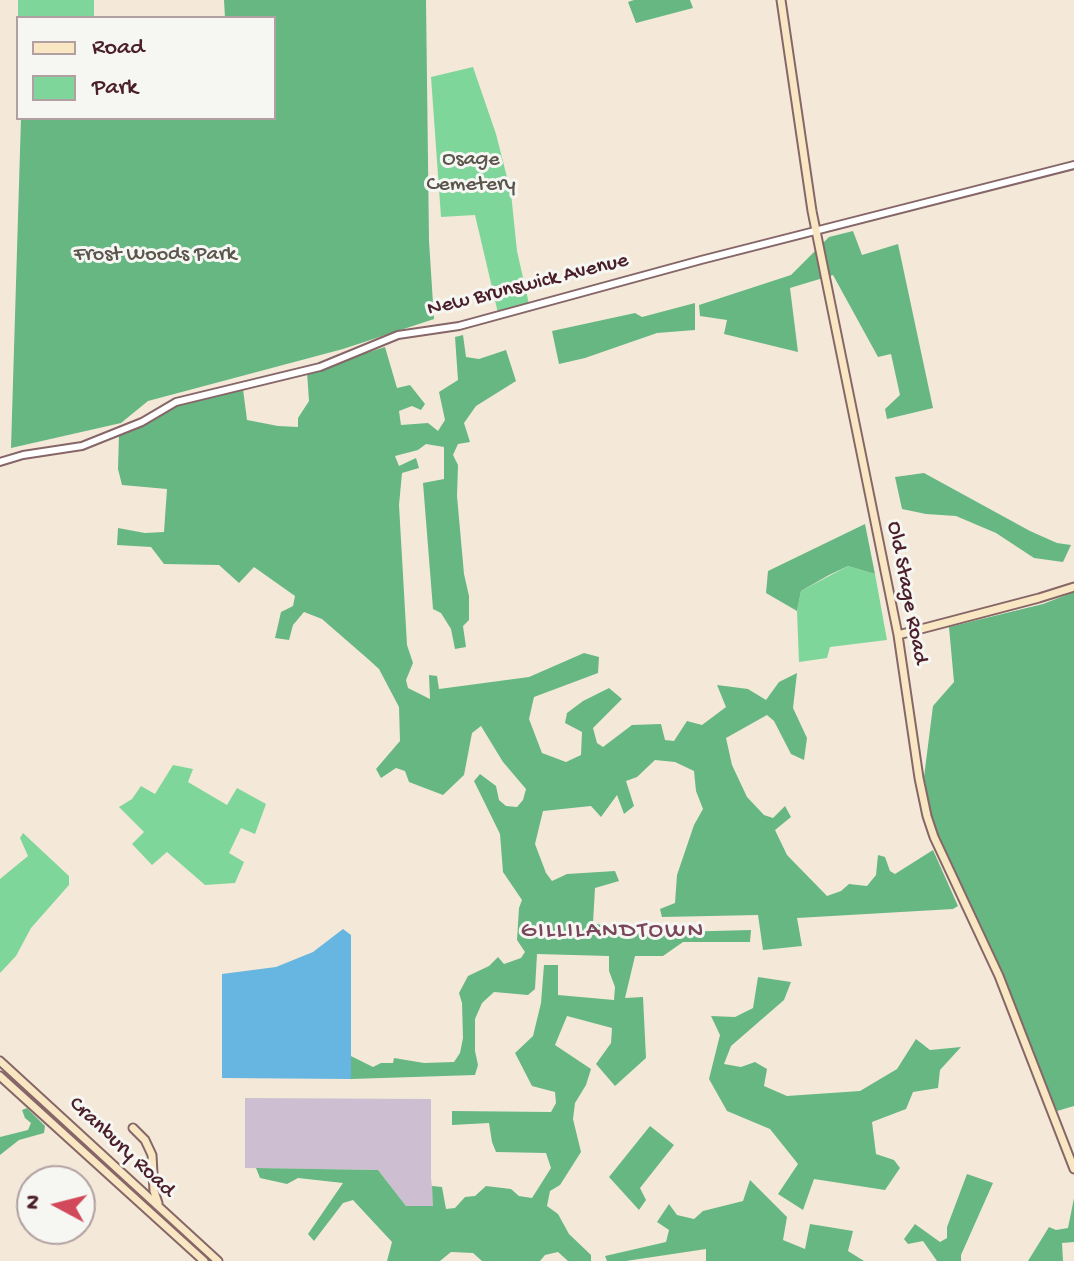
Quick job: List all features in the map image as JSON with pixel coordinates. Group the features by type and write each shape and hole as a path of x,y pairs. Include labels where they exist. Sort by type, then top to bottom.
{"main road":[{"name":"Old Stage Road","path":"781,0 816,231 898,635 919,778 931,828 999,976 1074,1169"},
{"path":"898,635 1074,587"},
{"name":"Cranbury Road","path":"0,1061 218,1261"},
{"name":"Cranbury Road","path":"0,1076 204,1261"},
{"path":"133,1128 145,1140 152,1155 154,1191 161,1209"}],"street":[{"name":"New Brunswick Avenue","path":"0,462 98,441 142,422 176,402 320,367 398,335 459,326 1074,165"}],"shaded area":[{"path":"245,1098 431,1099 434,1206 406,1206 378,1170 245,1168"}],"green space":[{"path":"18,0 94,0 94,16 18,16"},
{"name":"Frost Woods Park","path":"224,0 426,0 429,241 434,319 343,349 148,401 121,423 11,448 21,120 276,120 276,16 225,16"},
{"path":"690,0 693,8 636,23 628,2"},
{"name":"Osage Cemetery","path":"473,67 496,134 511,193 517,251 529,304 498,313 475,215 441,217 431,77"},
{"path":"853,231 862,255 898,244 933,408 887,419 885,409 900,395 891,354 878,357 833,275 790,288 798,352 724,334 727,320 700,316 699,305 791,275 829,237"},
{"path":"695,303 695,330 657,333 559,364 552,331 635,313 642,317"},
{"path":"463,335 466,357 479,359 506,350 516,381 476,406 464,423 470,442 458,444 453,455 458,465 457,496 469,596 469,620 463,626 466,647 455,649 451,629 441,613 433,609 423,483 444,479 444,447 426,444 418,450 395,456 399,466 416,458 419,468 402,473 399,505 407,645 413,663 406,680 408,688 430,699 429,675 437,676 439,689 529,677 584,653 599,657 598,673 534,697 529,719 542,753 566,762 581,755 582,732 565,723 567,713 609,688 622,699 593,728 597,743 603,747 632,725 661,724 665,740 674,741 687,721 702,725 726,707 717,685 748,689 766,700 779,682 797,673 793,708 807,738 804,760 791,754 774,721 767,715 726,738 732,765 747,797 764,815 773,818 785,806 791,817 775,830 787,855 827,896 849,884 867,886 876,875 878,855 885,857 890,871 895,874 933,850 958,906 953,909 797,918 802,946 763,950 758,915 662,917 660,909 675,903 677,875 694,825 703,809 696,791 694,771 675,762 655,760 637,777 626,781 634,806 624,814 617,795 601,817 591,806 543,811 535,844 552,881 567,874 615,871 619,881 595,888 593,923 636,933 751,930 750,942 683,942 663,956 635,956 625,998 643,997 646,1058 615,1086 596,1064 611,1043 612,1028 567,1016 555,1045 591,1069 575,1103 573,1119 581,1152 560,1185 550,1191 547,1206 558,1214 569,1234 591,1255 591,1261 568,1261 558,1252 545,1255 540,1261 482,1261 473,1253 451,1252 440,1261 387,1261 392,1242 353,1200 343,1203 314,1241 308,1234 343,1183 298,1178 287,1184 260,1178 256,1168 378,1170 406,1206 433,1206 432,1186 442,1187 446,1209 455,1208 465,1197 475,1196 486,1186 511,1189 519,1196 532,1198 551,1168 546,1153 496,1152 489,1123 452,1125 452,1111 551,1112 556,1103 555,1092 532,1086 515,1053 533,1036 541,1003 544,965 558,965 558,995 614,1000 615,987 609,971 609,956 537,954 535,989 528,995 494,992 482,1003 475,1019 478,1065 475,1075 351,1079 351,1056 373,1067 393,1063 394,1058 424,1063 454,1062 460,1053 463,1038 459,993 468,976 489,966 498,957 504,964 521,958 525,952 517,940 522,900 503,872 500,834 474,781 480,774 496,786 499,800 506,806 517,807 526,789 503,762 481,726 472,733 464,775 443,795 409,782 405,771 396,768 381,778 376,769 400,741 399,707 379,669 368,659 322,619 304,612 293,625 289,640 275,638 281,612 293,606 295,596 254,567 239,583 219,565 164,564 151,547 117,545 118,528 145,533 164,532 167,489 122,485 118,469 119,434 175,406 243,389 247,420 298,427 298,418 309,401 307,372 385,347 397,388 410,385 425,404 421,410 412,406 399,411 401,425 428,423 438,431 445,420 439,392 458,380 455,337"},
{"path":"924,473 1030,531 1057,543 1071,545 1063,562 1034,558 996,533 956,516 902,509 895,477"},
{"path":"865,524 875,574 848,566 829,575 801,591 797,611 766,593 768,571"},
{"path":"848,566 875,574 887,640 830,647 827,658 799,662 797,611 801,591"},
{"path":"1074,592 1074,1106 1057,1111 1002,974 937,835 924,777 933,706 954,682 949,627 1043,604"},
{"path":"173,765 193,769 188,782 227,805 237,788 266,804 255,834 241,828 229,853 244,862 235,883 205,885 167,852 152,865 132,844 144,832 119,807 132,799 141,786 155,794"},
{"path":"23,833 69,876 69,885 31,928 16,956 0,973 0,879 28,856 20,838"},
{"path":"758,977 791,982 784,1000 731,1046 724,1064 741,1067 755,1062 767,1069 764,1086 787,1096 860,1091 897,1069 916,1039 930,1050 961,1047 940,1070 938,1088 913,1092 906,1109 872,1122 876,1154 894,1160 900,1168 885,1190 814,1179 803,1210 778,1194 798,1164 770,1129 727,1111 709,1079 720,1035 711,1016 735,1017 753,1008"},
{"path":"27,1108 45,1126 44,1133 19,1140 0,1155 0,1137 28,1130 31,1123 22,1110"},
{"path":"650,1126 674,1145 640,1188 646,1200 639,1210 609,1177"},
{"path":"967,1174 993,1183 961,1261 937,1261 923,1241 908,1244 904,1239 915,1224 940,1242 947,1238 947,1227"},
{"path":"750,1180 787,1217 783,1240 805,1249 810,1224 853,1231 848,1251 864,1261 706,1261 706,1249 607,1261 605,1256 666,1242 669,1230 657,1222 669,1204 677,1215 694,1219 703,1211 743,1201"},
{"path":"1074,1198 1074,1242 1062,1243 1063,1261 1028,1261 1049,1227 1056,1230 1068,1228"}],"water":[{"path":"343,929 351,935 351,1079 222,1078 222,974 276,967 313,952"}],"district":[{"name":"GILLILANDTOWN","path":"613,932"}]}
